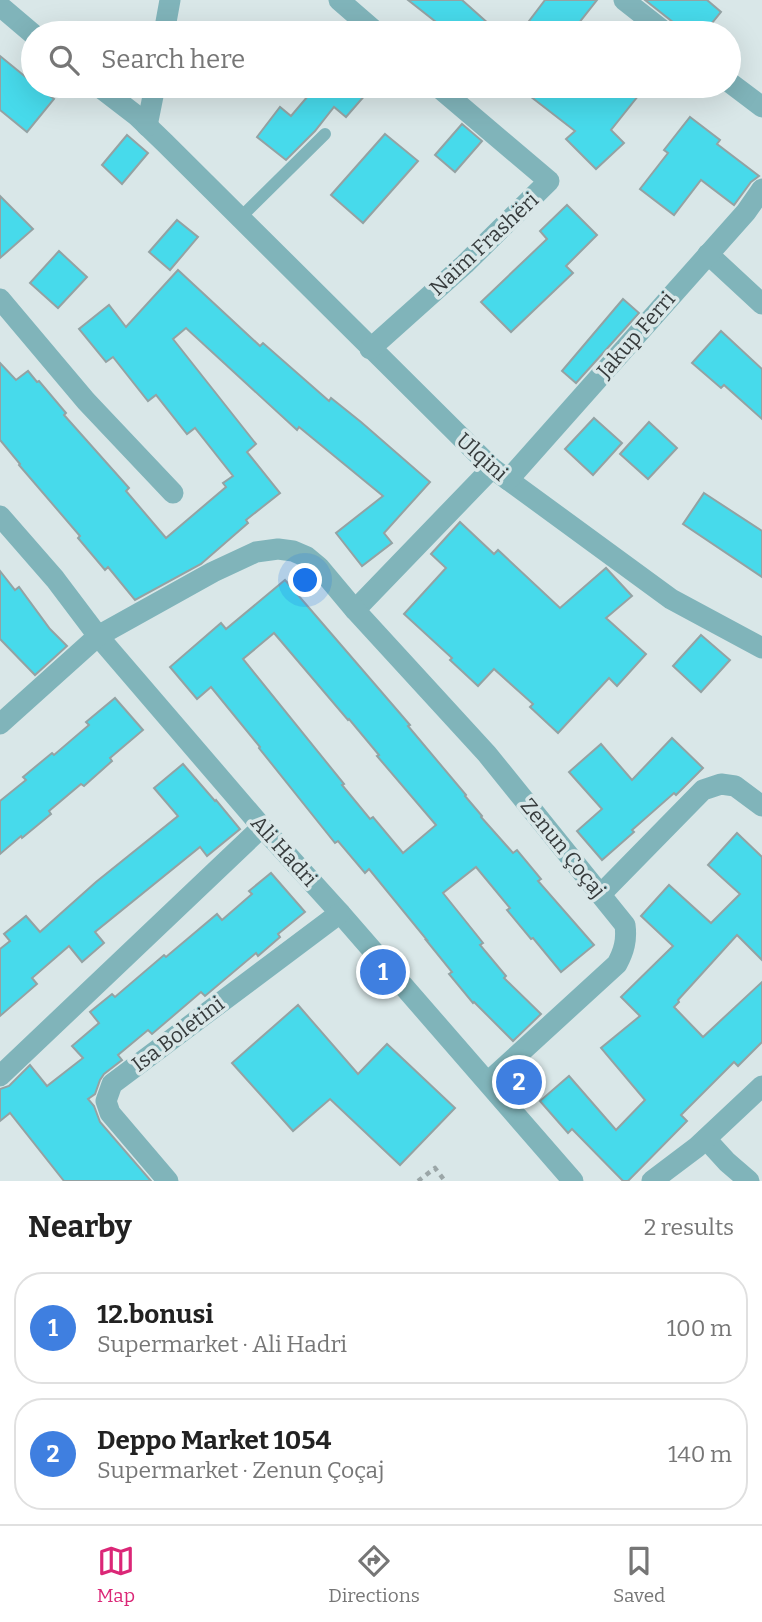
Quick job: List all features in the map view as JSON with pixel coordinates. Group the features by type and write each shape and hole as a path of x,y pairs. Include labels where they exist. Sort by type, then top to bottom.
{"street":[{"path":"166,21 170,0"},
{"path":"339,0 363,21"},
{"path":"624,0 651,21"},
{"path":"0,6 21,24"},
{"path":"741,91 762,107"},
{"name":"Ulqini","path":"113,98 147,126 370,349 500,474 671,599 762,648"},
{"path":"147,126 153,98"},
{"name":"Naim Frashëri","path":"370,349 465,264 550,181 451,98"},
{"name":"Jakup Ferri","path":"500,474 708,254 746,212 762,189"},
{"path":"708,254 762,304"},
{"path":"0,299 86,401 173,493"},
{"path":"355,610 500,474"},
{"name":"Ali Hadri","path":"0,516 262,827 573,1181"},
{"name":"Zenun Çoçaj","path":"0,724 99,636 214,572 256,552 278,549 307,557 319,567 487,754 625,925 626,944 617,964 488,1082"},
{"path":"601,894 703,790 721,784 736,786 762,806"},
{"path":"0,1076 262,827"},
{"name":"Isa Boletini","path":"168,1181 110,1113 106,1101 112,1084 340,913"},
{"path":"652,1181 706,1139 762,1086"},
{"path":"706,1139 727,1163 749,1181"}],"lane":[{"path":"240,218 325,134"}],"path":[{"path":"418,1181 435,1168 445,1181"}],"building":[{"path":"408,0 462,0 486,21 435,21"},
{"path":"545,0 597,0 580,21 529,21"},
{"path":"645,0 707,0 721,12 714,21 671,21"},
{"path":"0,56 21,73 21,98 54,99 27,132 0,110"},
{"path":"306,98 363,98 346,117 334,107 286,160 257,137 280,107 291,116"},
{"path":"532,98 636,98 611,130 624,143 596,169 566,139 575,131"},
{"path":"690,117 720,140 717,144 759,176 751,182 734,205 701,180 674,215 640,189 668,153 664,150"},
{"path":"462,124 482,141 455,172 435,155"},
{"path":"385,134 418,161 363,223 331,195"},
{"path":"127,135 148,153 122,184 102,165"},
{"path":"0,196 33,229 0,258"},
{"path":"567,205 597,235 566,266 573,273 511,332 481,302 547,239 540,231"},
{"path":"177,220 198,237 170,270 149,252"},
{"path":"59,251 87,277 58,308 30,283"},
{"path":"178,270 260,346 263,343 329,401 331,398 361,422 430,482 384,533 392,543 362,566 336,533 383,496 299,427 297,430 186,328 173,339 256,444 247,452 280,493 246,520 248,523 201,564 135,600 108,567 105,570 78,538 80,536 0,440 0,363 16,380 28,371 39,381 66,413 64,415 129,488 126,491 166,538 226,487 223,483 233,476 195,428 187,434 156,395 148,401 113,357 106,362 79,329 109,305 126,327"},
{"path":"623,299 639,313 576,383 562,371"},
{"path":"721,331 762,369 762,419 724,385 721,388 692,363"},
{"path":"594,418 622,443 593,475 565,449"},
{"path":"649,422 677,448 648,479 620,454"},
{"path":"704,493 762,531 762,577 683,524"},
{"path":"460,522 494,554 498,550 560,608 606,568 632,596 606,618 646,654 617,686 609,678 558,733 530,707 533,704 494,669 478,686 404,614 446,568 431,554"},
{"path":"0,571 15,590 19,587 50,629 67,646 35,675 0,639"},
{"path":"285,580 410,725 408,726 481,817 513,853 517,850 541,879 538,881 594,945 561,972 507,910 510,908 476,867 443,893 483,943 480,945 506,976 504,978 541,1014 513,1041 473,1003 449,974 452,972 369,869 365,873 338,841 335,843 211,687 197,699 170,667 221,623 226,629","holes":["274,633 436,825 403,853 373,817 370,819 243,659"]},
{"path":"701,635 730,660 701,692 673,666"},
{"path":"115,698 143,730 110,758 112,761 84,786 81,784 49,811 51,814 0,854 0,801 26,780 23,777 89,725 86,722"},
{"path":"672,738 703,768 602,860 577,831 602,809 569,772 601,744 632,780"},
{"path":"183,764 240,829 207,856 200,847 95,932 104,943 82,962 69,946 32,978 37,984 0,1016 0,949 10,941 4,934 26,916 40,932 96,882 178,816 154,788"},
{"path":"737,833 762,857 762,960 737,935 674,1007 703,1037 762,982 762,1042 738,1066 734,1062 681,1115 687,1121 628,1181 623,1181 572,1129 568,1133 540,1101 569,1076 616,1130 645,1100 601,1048 640,1016 621,997 673,946 641,916 669,885 711,923 740,894 708,865"},
{"path":"271,873 305,912 278,934 280,937 258,956 256,953 205,996 201,992 152,1034 148,1030 118,1055 122,1060 104,1074 95,1094 88,1099 100,1122 151,1181 64,1181 10,1113 0,1121 0,1089 9,1086 30,1065 47,1086 83,1058 72,1046 99,1023 90,1012 112,994 115,997 217,914 222,920 252,894 249,891"},
{"path":"298,1005 358,1074 387,1044 455,1108 400,1165 330,1099 293,1131 232,1063"}],"place":[{"name":"12.bonusi","path":"383,972"},
{"name":"Deppo Market 1054","path":"519,1082"}]}
